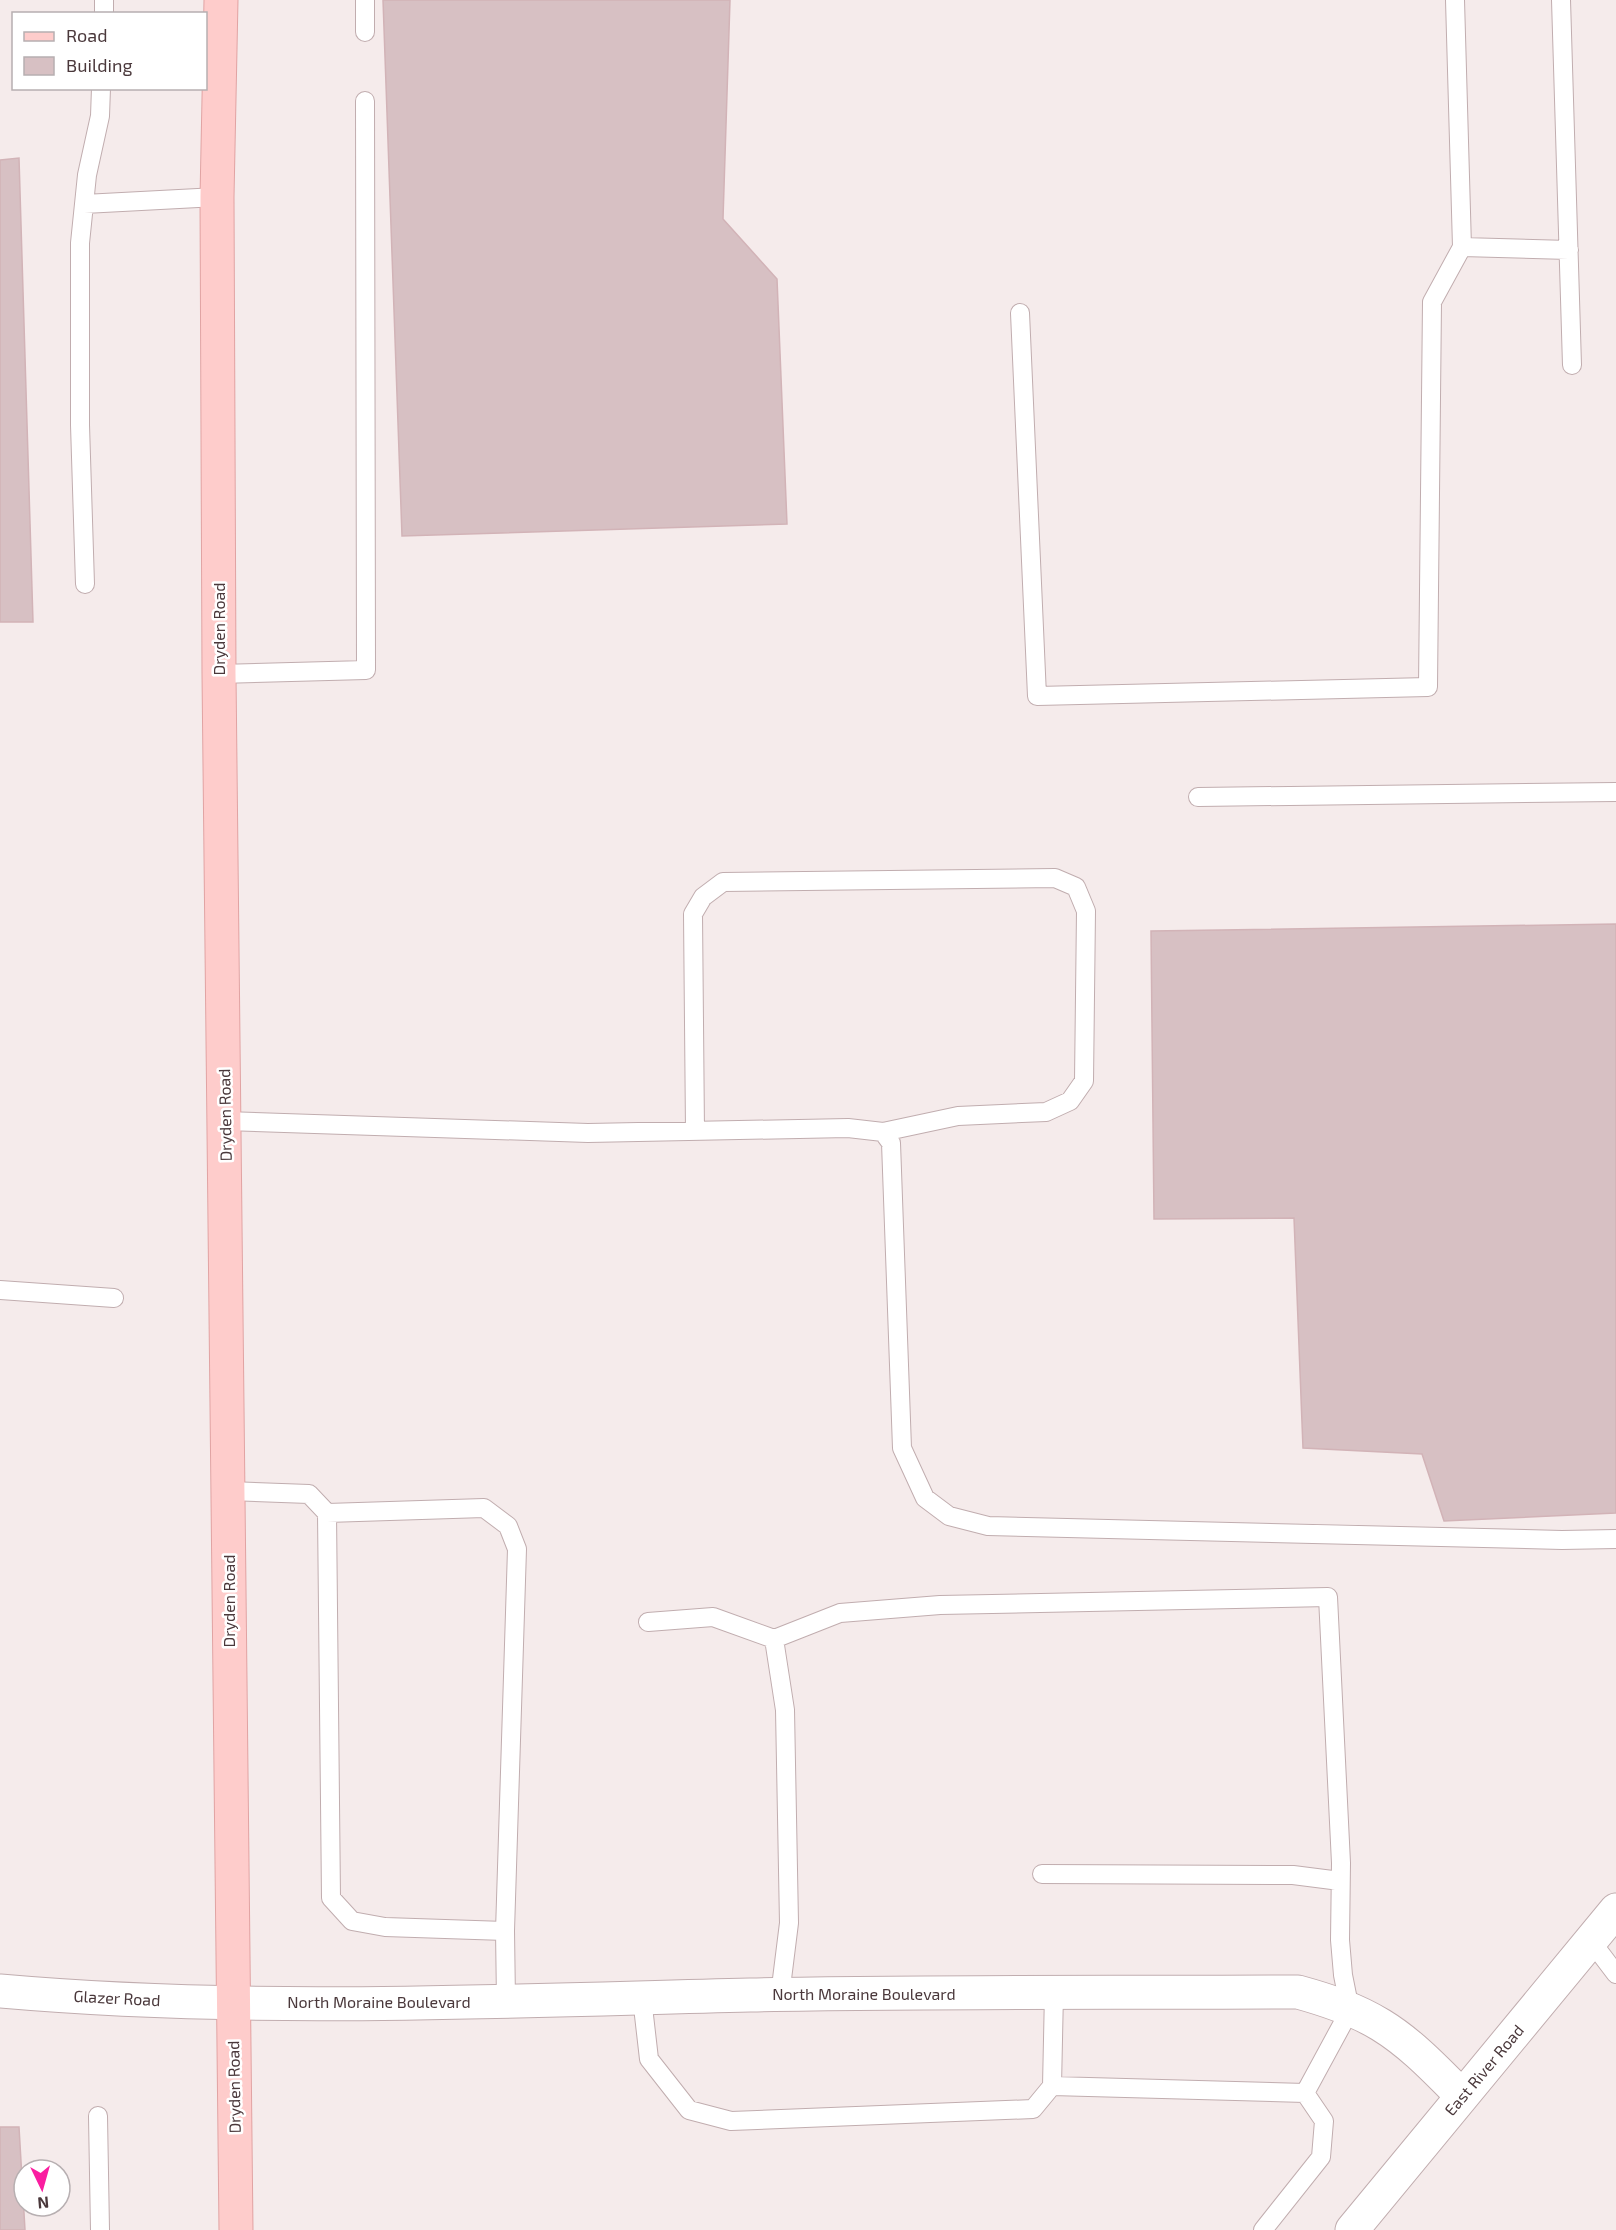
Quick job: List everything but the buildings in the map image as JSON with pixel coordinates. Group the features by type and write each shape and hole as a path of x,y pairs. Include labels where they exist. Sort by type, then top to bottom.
{"main road":[{"name":"Dryden Road","path":"221,0 217,197 219,674 236,2230"}],"street":[{"name":"East River Road","path":"1352,2230 1616,1910"},
{"name":"Glazer Road","path":"0,1990 46,1995 233,2003"},
{"name":"North Moraine Boulevard","path":"233,2003 406,2003 780,1995 1298,1992 1336,2003 1381,2025 1417,2052 1462,2096"}],"lane":[{"path":"365,0 365,32"},
{"path":"1020,313 1037,696 1428,687 1432,302 1462,247 1455,0"},
{"path":"1561,0 1572,365"},
{"path":"85,584 80,424 80,243 87,175 100,116 101,90"},
{"path":"219,674 366,670 365,101"},
{"path":"84,204 217,197"},
{"path":"1462,247 1569,250"},
{"path":"1198,797 1616,792"},
{"path":"225,1121 540,1132 695,1131 848,1128 883,1132 958,1116 1046,1112 1070,1101 1084,1081 1086,911 1076,887 1055,878 723,882 703,897 693,914 695,1131"},
{"path":"883,1132 891,1143 902,1448 925,1498 949,1516 988,1526 1562,1540 1616,1539"},
{"path":"0,1290 114,1298"},
{"path":"229,1491 309,1494 327,1513 332,1898 352,1921 385,1927 504,1930"},
{"path":"327,1513 484,1508 508,1526 517,1550 504,1930 506,2001"},
{"path":"648,1622 713,1617 774,1639 840,1613 940,1605 1328,1597 1341,1863 1340,1941 1342,1975 1350,2010 1305,2093"},
{"path":"774,1639 785,1710 789,1923 780,1995"},
{"path":"1042,1874 1293,1875 1340,1881"},
{"path":"1591,1941 1616,1974"},
{"path":"642,1998 649,2059 689,2110 731,2121 1033,2109 1052,2086 1054,1993"},
{"path":"1052,2086 1305,2093"},
{"path":"1263,2230 1321,2157 1324,2121 1305,2093"},
{"path":"98,2116 100,2230"}]}
